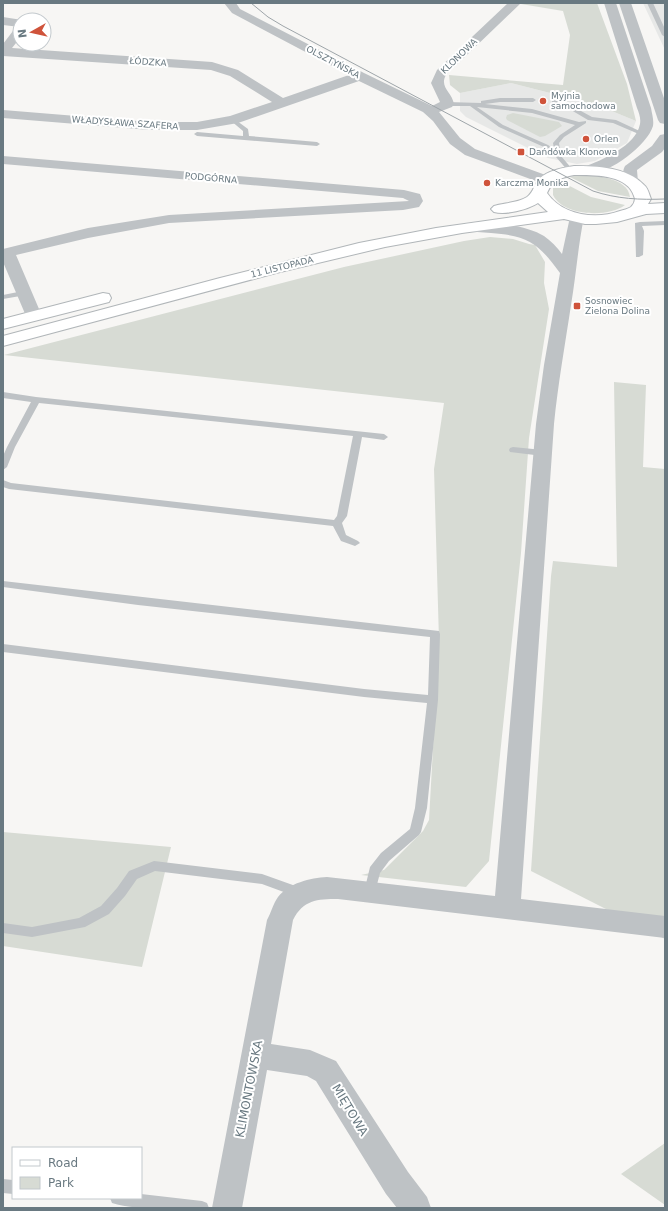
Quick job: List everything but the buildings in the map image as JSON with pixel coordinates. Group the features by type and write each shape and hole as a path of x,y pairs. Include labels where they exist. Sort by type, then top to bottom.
{"main road":[{"name":"11 LISTOPADA","path":"3,324 342,238 416,222 522,205 536,199 543,187 560,173 589,170 612,173 636,186"},
{"path":"636,186 656,193"},
{"path":"635,212 642,202 643,196 636,186"},
{"path":"543,187 548,205 571,216 589,219 606,219 635,212 665,208"},
{"name":"11 LISTOPADA","path":"3,341 359,248 468,227 571,216"}],"street":[{"name":"OLSZTYŃSKA","path":"230,3 236,11 435,115"},
{"name":"KLONOWA","path":"447,104 446,99 437,87 438,77 515,3"},
{"path":"589,170 604,165 636,143 643,134 647,124 646,116 610,3"},
{"path":"625,3 665,120"},
{"name":"ŁÓDZKA","path":"4,52 12,41"},
{"name":"ŁÓDZKA","path":"4,52 212,66 234,73 282,103"},
{"name":"WŁADYSŁAWA SZAFERA","path":"3,114 171,128 212,125 233,120 360,76"},
{"path":"447,104 435,115 454,141 470,152 543,187"},
{"path":"636,186 630,169 657,149 665,138"},
{"name":"PODGÓRNA","path":"3,160 404,194 415,197 416,201 414,204 403,206 169,219 88,232 5,254"},
{"path":"507,908 548,394 567,272 571,241 571,216"},
{"path":"468,227 508,230 534,237 551,250 567,272"},
{"path":"5,254 34,316"},
{"path":"301,893 322,887 665,927"},
{"name":"KLIMONTOWSKA","path":"227,1208 280,920 288,904 301,893"},
{"name":"MIĘTOWA","path":"256,1055 310,1063 326,1071 397,1183 416,1208"}],"lane":[{"path":"650,3 665,35"},
{"path":"447,104 464,104 500,100 533,100"},
{"path":"554,102 568,106 590,119 614,121 643,134"},
{"path":"464,104 518,110 568,120 580,125"},
{"path":"464,104 474,107 501,126 546,146 558,156 571,171"},
{"path":"558,156 556,143 562,136 590,119"},
{"path":"233,120 246,130 246,138"},
{"path":"198,134 317,144"},
{"path":"639,255 640,231 638,225 665,223"},
{"path":"3,296 23,293"},
{"path":"3,395 36,400 384,437"},
{"path":"3,467 11,447 36,400"},
{"path":"3,483 10,486 25,488 325,524 337,523 342,516 358,434"},
{"path":"512,450 543,453"},
{"path":"337,523 342,538 355,543"},
{"path":"3,584 138,601 435,634 432,700 421,808 415,832 385,857 374,871 370,892"},
{"path":"3,648 364,693 432,700"},
{"path":"3,928 32,932 81,923 105,910 121,892 133,875 154,866 262,880 301,893"},
{"path":"126,1199 202,1208"}],"shaded area":[{"path":"643,3 665,3 665,50"},
{"path":"511,83 597,105 636,121 627,143 595,161 577,164 548,158 466,117 460,111 460,93"}],"green space":[{"path":"597,3 627,84 636,121 597,105 511,83 460,93 450,85 449,75 563,85 570,35 563,11 521,4"},
{"path":"513,113 559,122 562,126 545,136 540,137 507,120 507,115"},
{"path":"578,175 609,178 617,181 628,190 630,197 598,191 570,177"},
{"path":"560,181 591,197 625,205 608,212 586,213 576,211 558,202 553,195 553,187"},
{"path":"490,237 513,239 535,245 545,262 544,283 549,309 529,438 521,553 489,861 466,887 361,875 384,870 423,831 429,820 439,640 434,469 444,403 4,355 344,267 464,241"},
{"path":"614,382 646,385 643,467 665,469 665,939 531,871 553,561 617,567"},
{"path":"3,832 171,847 142,967 3,946"},
{"path":"665,1143 665,1205 621,1174"}],"tram line":[{"path":"251,3 268,17 283,26 593,191 611,196 665,199"}],"place":[{"name":"Myjnia samochodowa","path":"543,101"},
{"name":"Orlen","path":"586,139"},
{"name":"Dańdówka Klonowa","path":"521,152"},
{"name":"Karczma Monika","path":"487,183"},
{"name":"Sosnowiec Zielona Dolina","path":"577,306"}]}
